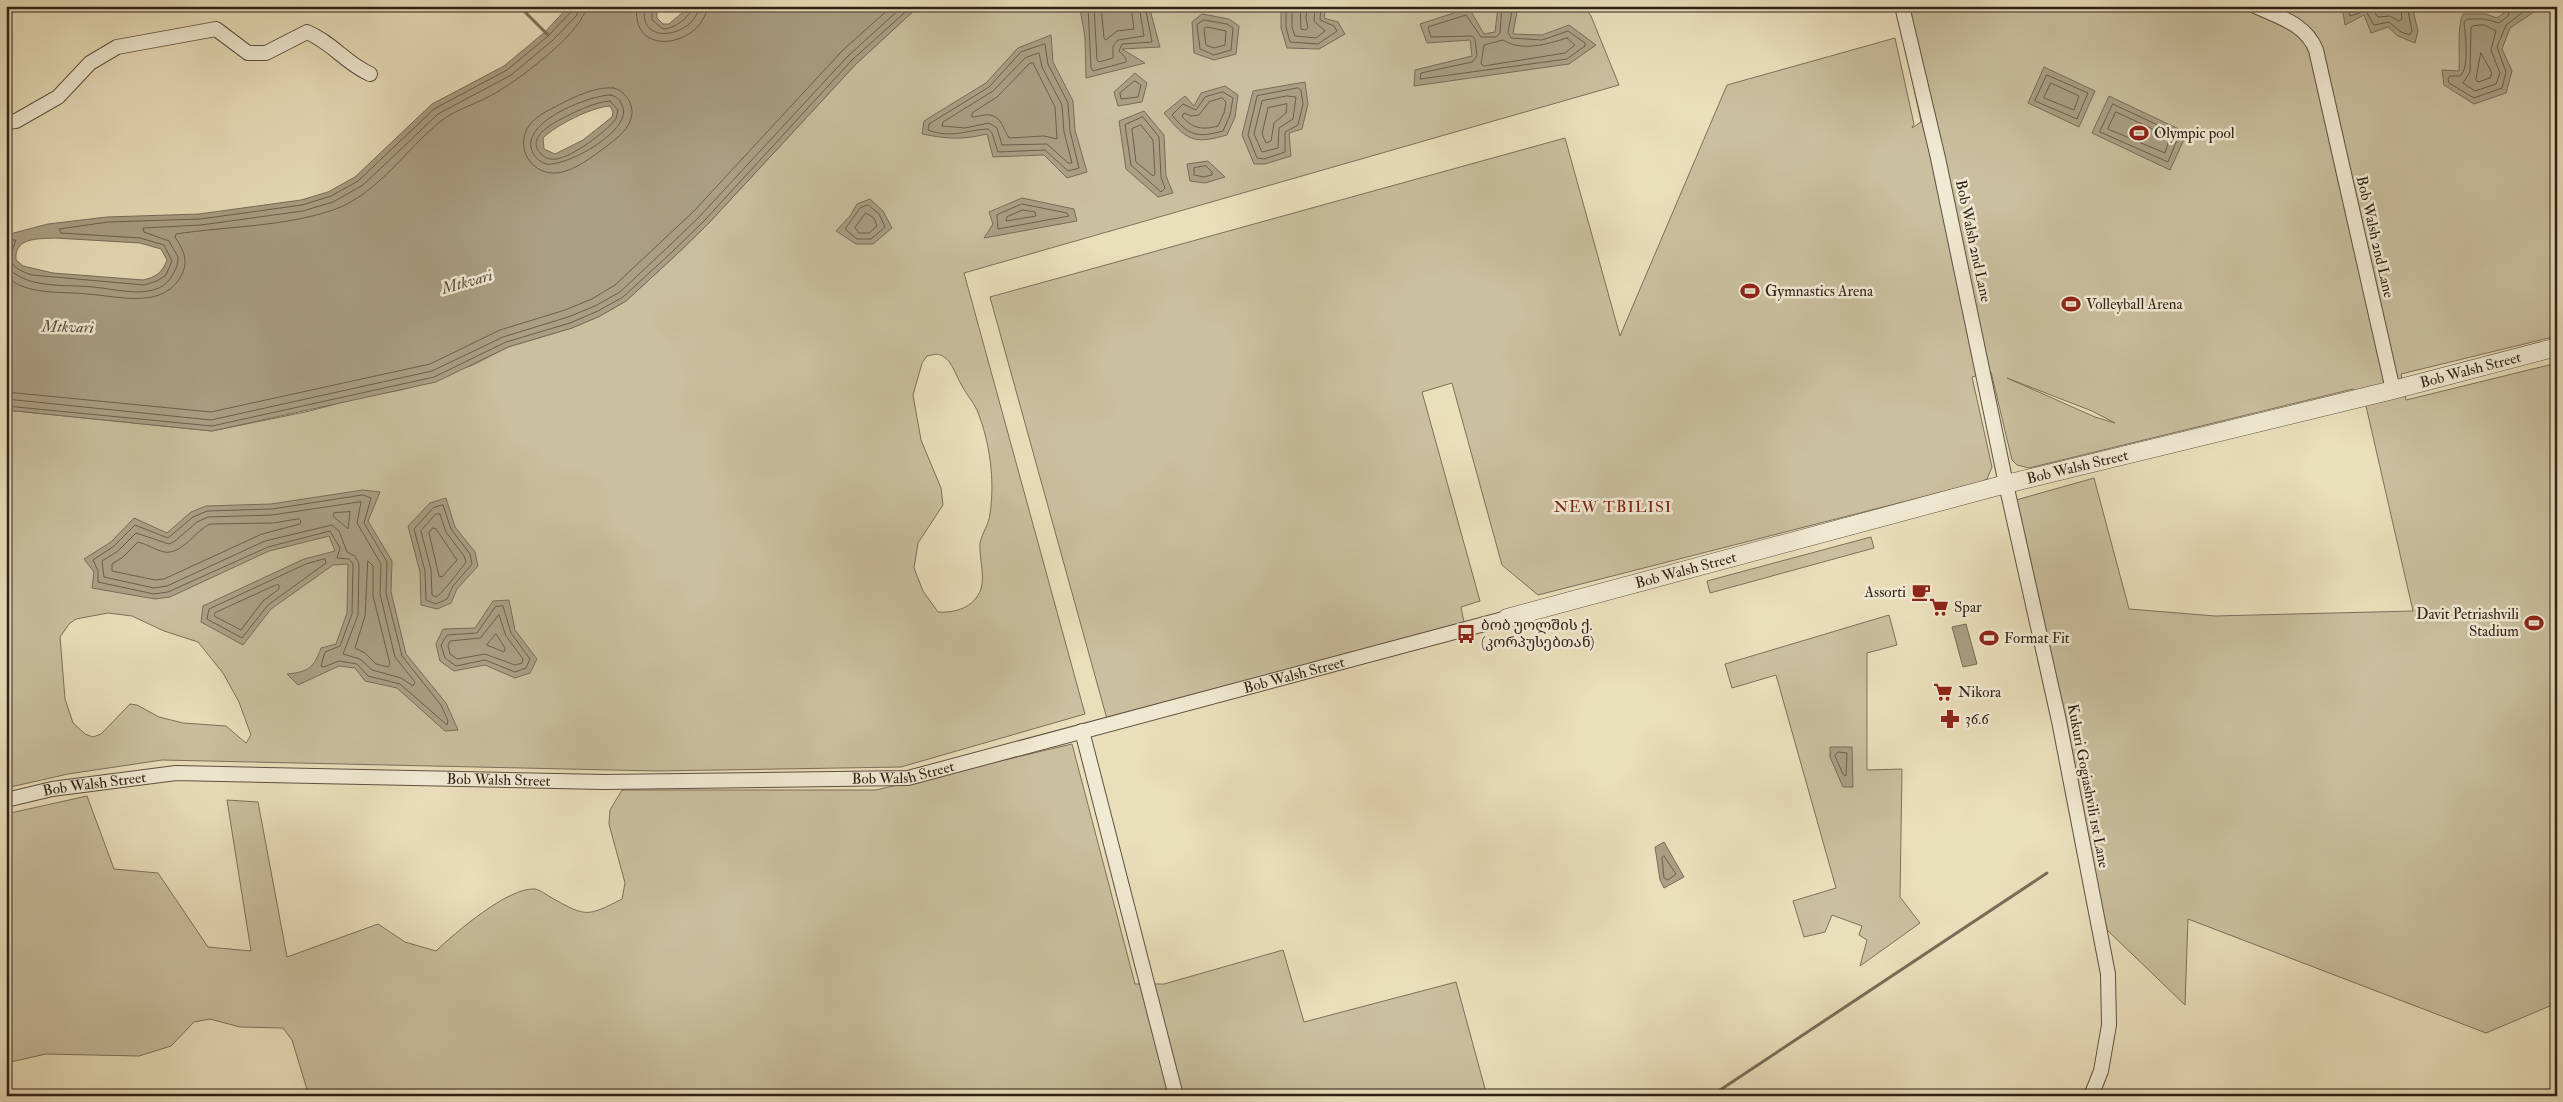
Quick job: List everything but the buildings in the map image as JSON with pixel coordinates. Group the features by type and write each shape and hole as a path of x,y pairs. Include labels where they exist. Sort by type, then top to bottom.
{"street":[{"name":"Bob Walsh 2nd Lane","path":"1902,6 1942,176 2006,484"},
{"name":"Bob Walsh 2nd Lane","path":"2255,6 2299,26 2309,37 2316,50 2393,390"},
{"path":"6,122 16,120 58,97 90,63 117,48 216,29 248,53 266,53 307,32 324,39 355,68 370,74"},
{"name":"Bob Walsh Street","path":"6,800 52,789 176,773 604,782 908,778 2006,484 2393,390 2557,347"},
{"name":"Kukuri Gogiashvili 1st Lane","path":"2006,484 2059,721 2108,974 2109,1024 2101,1071 2091,1096"},
{"path":"1082,731 1176,1096"}],"shaded area":[{"path":"919,6 1584,6 1591,16 1619,85 964,273 1085,714 901,767 657,771 162,760 68,774 6,788 6,410 212,431 310,411 361,397 401,390 473,365 508,347 572,328 600,316 626,301 676,255 708,224 856,64","holes":["936,354 949,361 977,410 985,435 992,475 990,514 980,543 981,589 974,601 969,605 951,612 938,612 923,591 914,568 918,543 943,505 941,488 921,440 913,395 922,363 927,356","108,613 132,616 164,631 198,642 223,673 239,702 251,735 246,743 226,726 183,723 159,717 137,705 130,704 101,734 93,737 85,734 73,723 65,699 60,637 69,624 76,619"]},
{"path":"1897,6 2557,6 2557,336 2401,374 2406,400 2557,363 2557,1003 2486,1033 2188,919 2185,1005 2105,928 2016,500 2094,478 2129,609 2215,616 2413,611 2366,406 2353,389 2029,468 2017,465 2012,460 1991,372 1972,377 1992,467 1987,479 1981,482 1538,595 1502,565 1452,383 1422,392 1480,601 1461,607 1464,622 1107,719 990,297 1565,138 1620,336 1727,85 1895,38 1914,124 1912,128 1921,122","holes":["2007,378 2092,411 2115,423 2095,417"]},
{"path":"1871,537 1874,548 1710,593 1707,581"},
{"path":"1889,615 1897,645 1867,653 1867,770 1902,769 1900,897 1920,923 1860,966 1867,940 1859,935 1862,926 1832,915 1825,932 1804,937 1793,901 1836,888 1776,675 1732,688 1725,664"},
{"path":"1072,744 1135,984 1164,984 1283,950 1304,1022 1456,982 1487,1096 309,1096 292,1040 283,1028 240,1027 210,1019 194,1022 171,1046 139,1056 46,1054 6,1063 6,814 87,796 114,869 158,873 208,947 251,951 227,800 258,802 287,957 378,924 405,942 436,951 482,912 511,895 524,890 535,889 572,909 587,912 593,912 622,899 625,883 609,824 610,810 622,790 876,790"}],"water":[{"name":"Mtkvari","path":"569,6 657,6 657,18 663,24 669,24 690,6 919,6 856,64 708,224 626,301 600,316 572,328 508,347 436,382 212,431 6,410 6,235 48,224 107,217 199,214 301,200 328,192 355,177 432,104 504,66 545,32","holes":["610,106 613,112 612,117 583,140 555,154 544,149 543,138 556,128 584,113","55,238 140,243 161,249 167,260 158,274 143,280 53,273 23,266 16,260 16,252 23,243 35,239"]},
{"path":"1087,6 1149,6 1160,47 1122,49 1145,63 1086,78 1085,37 1080,9"},
{"path":"1281,6 1326,6 1324,18 1338,22 1345,34 1319,49 1287,48 1281,28"},
{"path":"1498,6 1518,6 1513,34 1542,35 1569,25 1596,45 1569,64 1414,86 1415,70 1472,56 1470,40 1427,43 1420,24 1469,8 1484,34 1495,32"},
{"path":"2342,6 2412,6 2418,31 2415,43 2398,36 2388,27 2371,33 2364,15 2345,25"},
{"path":"2507,6 2535,6 2537,10 2510,28 2502,49 2512,71 2506,93 2474,104 2444,85 2442,70 2459,71 2459,33 2463,14 2486,14 2497,18 2504,13"},
{"path":"1202,14 1229,19 1239,26 1236,54 1214,60 1194,53 1192,22"},
{"path":"1051,35 1053,62 1073,101 1075,130 1087,172 1067,178 1044,155 993,157 987,134 955,138 922,134 924,121 986,83 1018,48"},
{"path":"2044,67 2095,91 2079,127 2028,103"},
{"path":"1135,73 1147,83 1142,102 1118,106 1114,92"},
{"path":"1305,82 1308,104 1302,129 1289,133 1291,156 1265,164 1254,164 1242,135 1253,91"},
{"path":"1225,86 1238,95 1235,117 1227,135 1206,140 1191,138 1179,129 1164,113 1185,96 1194,106 1201,93"},
{"name":"Olympic pool","path":"2109,96 2187,133 2170,170 2092,133"},
{"path":"1144,111 1164,135 1166,176 1173,193 1158,197 1126,169 1119,121"},
{"path":"1208,161 1225,177 1205,183 1190,181 1187,164"},
{"path":"1022,198 1074,209 1077,221 984,238 993,224 989,212"},
{"path":"870,199 883,211 892,228 873,244 856,244 836,231 850,216 857,204"},
{"path":"363,490 380,492 368,521 392,561 391,592 406,654 446,703 458,730 445,731 397,688 365,681 355,668 339,666 298,685 287,674 309,668 316,660 321,648 336,644 347,613 348,564 333,565 271,609 243,645 201,622 203,606 304,559 335,551 329,536 269,551 170,597 155,599 92,588 94,572 84,559 111,542 134,518 167,533 191,512 206,506 271,504"},
{"path":"446,498 455,527 475,552 478,566 457,589 451,603 437,609 421,605 420,572 408,526 430,503"},
{"path":"509,600 515,630 537,659 530,673 515,678 485,665 454,671 440,661 436,644 443,629 475,628 493,601"},
{"path":"1966,624 1977,664 1963,667 1952,627"},
{"path":"1830,747 1852,747 1853,787 1843,787 1830,757"},
{"path":"1664,842 1684,877 1664,888 1660,880 1655,847"}],"waterway":[{"path":"519,6 547,34"},
{"path":"1711,1096 2047,873"}],"place":[{"name":"Olympic pool","path":"2139,133"},
{"name":"Gymnastics Arena","path":"1750,291"},
{"name":"Volleyball Arena","path":"2071,304"},
{"name":"Assorti","path":"1921,592"},
{"name":"Spar","path":"1939,607"},
{"name":"Davit Petriashvili Stadium","path":"2534,623"},
{"name":"ბობ უოლშის ქ. (კორპუსებთან)","path":"1466,634"},
{"name":"Format Fit","path":"1989,638"},
{"name":"Nikora","path":"1943,692"},
{"name":"36.6","path":"1950,719"}],"district":[{"name":"NEW TBILISI","path":"1613,507"}]}
